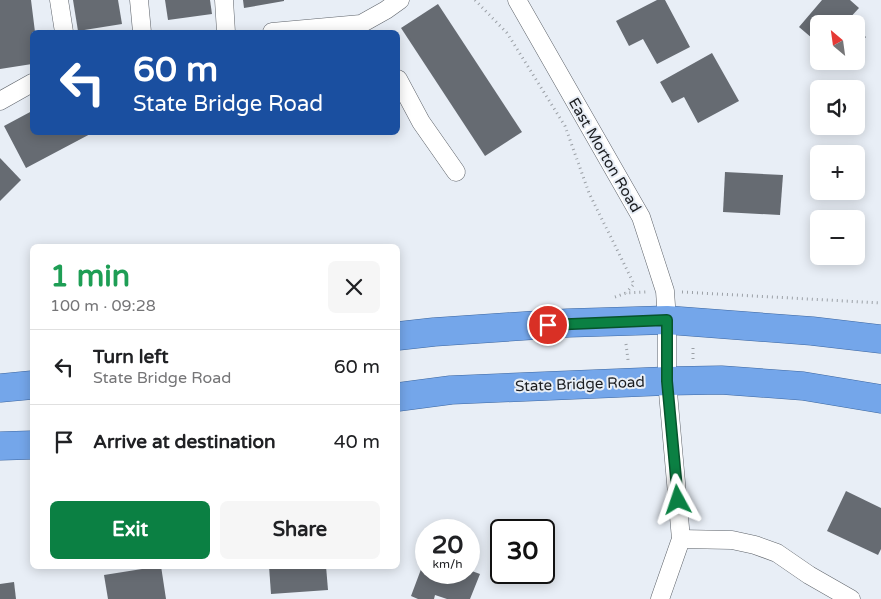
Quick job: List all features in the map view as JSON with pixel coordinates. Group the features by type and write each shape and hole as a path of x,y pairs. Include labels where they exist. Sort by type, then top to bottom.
{"highway":[{"path":"400,336 624,320 667,320 812,331 881,339"},
{"name":"State Bridge Road","path":"400,397 451,390 721,380 804,386 881,399"},
{"path":"0,388 30,386"},
{"path":"0,446 30,445"}],"street":[{"path":"59,0 64,30"},
{"path":"139,0 142,30"},
{"path":"224,0 226,30"},
{"path":"294,30 362,24 372,26 400,0"},
{"name":"East Morton Road","path":"517,0 640,217 664,291 667,320 667,381 681,539"},
{"path":"4,97 30,84"},
{"path":"400,84 421,122 456,172"},
{"path":"660,599 681,539 732,540 777,553 809,575 851,599"}],"path":[{"path":"476,0 507,33 565,126 589,193 634,284 626,293 624,320 631,382"}],"building":[{"path":"0,0 31,0 35,30 30,30 30,64 0,69"},
{"path":"73,0 118,0 122,24 78,30"},
{"path":"165,0 210,0 212,14 168,20"},
{"path":"243,0 284,0 284,1 244,8"},
{"path":"657,0 665,0 690,47 657,64 643,39 629,46 616,21"},
{"path":"822,0 850,0 859,8 853,15 810,15 810,36 799,27"},
{"path":"438,4 522,132 485,156 401,28"},
{"path":"712,53 739,101 698,123 684,97 672,103 660,82"},
{"path":"30,112 30,135 88,135 26,168 4,126"},
{"path":"0,158 21,180 0,201"},
{"path":"725,172 783,175 780,215 723,212"},
{"path":"846,491 881,508 881,549 878,555 827,531"},
{"path":"142,569 161,569 166,599 108,599 104,575"},
{"path":"269,569 326,569 328,590 271,594"},
{"path":"14,582 16,599 0,599 0,584"},
{"path":"416,584 476,584 470,599 447,599 435,595 434,599 418,599 411,596"}],"route":[{"path":"548,325 624,320 667,320 667,381 678,500"}]}
